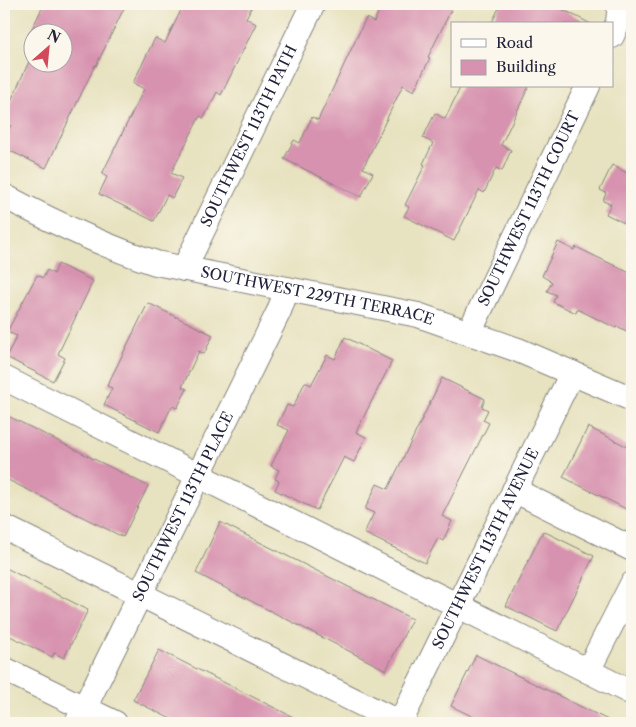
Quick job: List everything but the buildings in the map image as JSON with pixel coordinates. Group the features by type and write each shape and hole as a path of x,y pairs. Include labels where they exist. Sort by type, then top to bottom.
{"street":[{"name":"SOUTHWEST 113TH PATH","path":"184,269 313,4"},
{"path":"614,31 618,22 620,4"},
{"name":"SOUTHWEST 113TH COURT","path":"469,333 587,88"},
{"name":"SOUTHWEST 229TH TERRACE","path":"6,202 119,252 156,263 418,316 518,350 632,399"},
{"name":"SOUTHWEST 113TH PLACE","path":"80,716 279,311 287,289"},
{"name":"SOUTHWEST 113TH AVENUE","path":"400,723 572,373"},
{"path":"4,378 632,693"},
{"path":"514,490 632,549"},
{"path":"4,527 400,723"},
{"path":"588,670 632,584"},
{"path":"4,669 80,716 115,723"}]}
